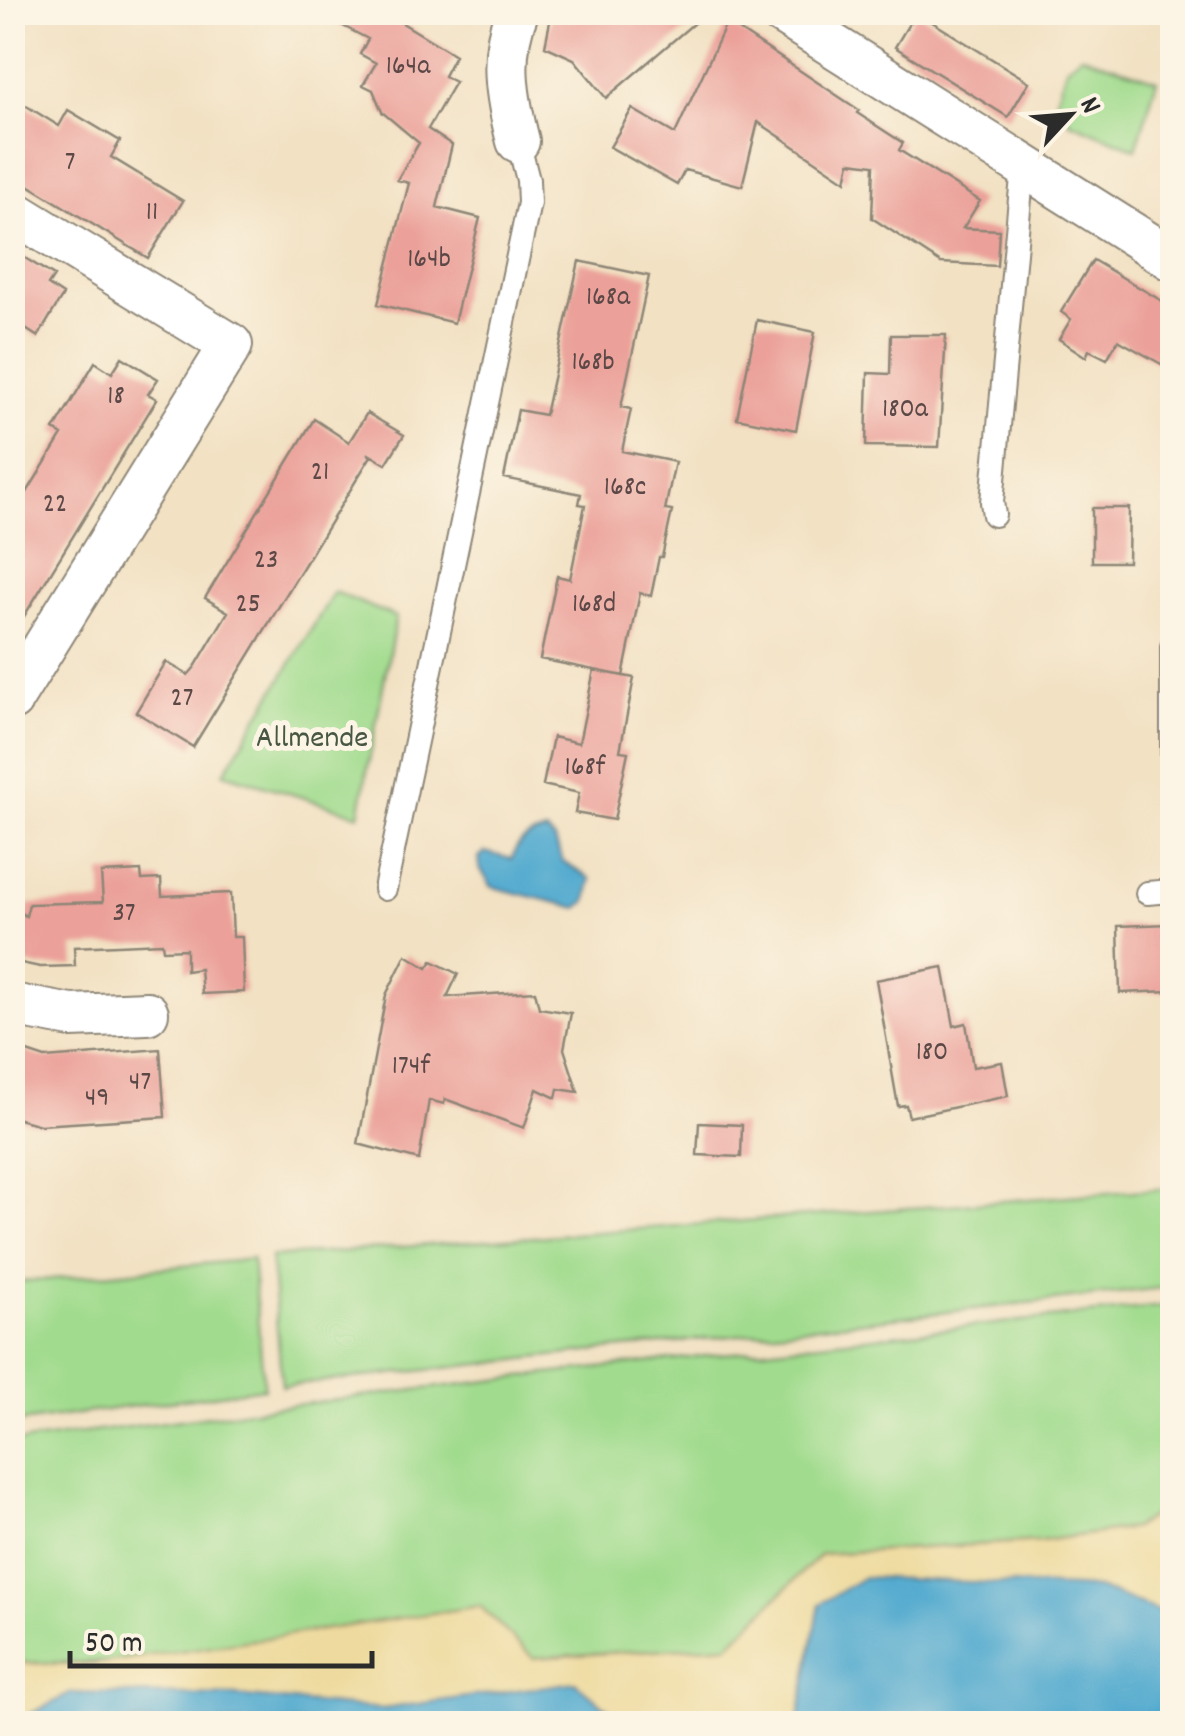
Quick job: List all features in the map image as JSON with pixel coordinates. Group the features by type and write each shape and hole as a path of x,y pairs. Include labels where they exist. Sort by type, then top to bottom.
{"street":[{"path":"517,12 505,58 508,101 518,141"},
{"path":"780,12 1172,258"},
{"path":"12,211 231,345 12,699"},
{"path":"12,1005 71,1016 147,1013"}],"lane":[{"path":"385,890 529,203 528,180 518,141"},
{"path":"994,515 992,502 1023,166"},
{"path":"1172,646 1172,790"},
{"path":"1146,892 1172,891"}],"green space":[{"path":"1081,55 1157,80 1136,149 1070,122 1056,99 1067,66"},
{"name":"Allmende","path":"334,592 396,617 359,815 224,773"},
{"path":"1172,1188 1172,1287 282,1386 271,1257"},
{"path":"252,1259 264,1388 13,1423 13,1283"},
{"path":"1172,1305 1172,1502 1134,1528 1042,1541 821,1554 729,1645 533,1658 13,1663 12,1443 447,1386"}],"sand":[{"path":"1172,1502 1172,1616 1097,1588 820,1604 798,1723 625,1723 575,1682 382,1709 236,1696 72,1693 13,1722 13,1663 93,1664 480,1606 533,1658 729,1645 821,1554 1042,1541 1134,1528"}],"water":[{"path":"547,832 555,840 562,861 591,879 587,901 578,908 492,887 480,869 479,857 485,852 512,859 525,840"},
{"path":"864,1577 1097,1588 1172,1616 1172,1723 798,1723 820,1604"},
{"path":"575,1682 625,1723 13,1723 72,1693 236,1696 382,1709"}],"building":[{"path":"316,12 384,12 455,55 444,76 455,82 428,129 452,145 437,207 480,218 454,323 378,304 409,183 397,180 419,143 382,112 373,90 363,85 376,63 360,54 368,39"},
{"path":"552,12 707,12 606,98 574,59 545,46"},
{"path":"916,12 1029,82 1008,117 895,47"},
{"path":"727,22 859,110 857,113 903,143 899,150 980,201 963,228 999,230 997,266 941,263 872,218 874,165 850,162 846,181 758,122 742,186 685,170 677,185 610,147 632,109 675,134"},
{"path":"12,97 59,126 68,110 120,141 111,157 183,201 148,258 12,175"},
{"path":"12,250 54,276 48,285 63,295 38,337 21,326 12,338"},
{"path":"1093,260 1172,307 1172,370 1118,340 1107,359 1089,350 1086,357 1059,339 1071,319 1061,312"},
{"path":"579,261 649,276 621,407 631,409 622,451 675,462 665,510 672,511 662,557 651,596 640,593 623,676 540,659 557,576 570,579 585,505 579,504 581,494 504,478 518,410 545,415"},
{"path":"757,320 815,332 796,430 737,418"},
{"path":"891,335 946,335 939,447 866,446 868,373 890,374"},
{"path":"122,357 158,379 148,394 157,399 12,636 12,517 62,435 54,430 95,362 112,373"},
{"path":"367,413 404,435 386,464 367,453 371,456 193,747 136,712 166,662 188,675 195,667 228,612 205,598 314,419 349,442"},
{"path":"1092,508 1129,508 1128,562 1092,562"},
{"path":"594,670 634,678 620,751 628,752 614,820 575,813 579,793 543,785 553,737 579,743"},
{"path":"141,871 142,880 161,879 162,896 231,893 233,937 242,937 244,992 202,994 200,969 186,971 186,949 163,950 162,943 74,947 75,966 40,967 12,961 12,908 26,916 29,904 103,902 101,873"},
{"path":"1169,924 1171,991 1120,993 1118,926"},
{"path":"406,955 427,968 432,961 458,974 447,997 535,991 539,1008 571,1013 564,1049 578,1092 558,1089 556,1098 537,1089 524,1128 445,1099 444,1104 429,1100 419,1160 358,1144 386,995"},
{"path":"943,967 954,1026 966,1023 973,1067 1002,1062 1008,1096 909,1117 906,1105 898,1106 876,980"},
{"path":"12,1047 45,1058 160,1049 165,1117 40,1125 12,1117"},
{"path":"699,1123 742,1125 741,1157 697,1155"}]}
